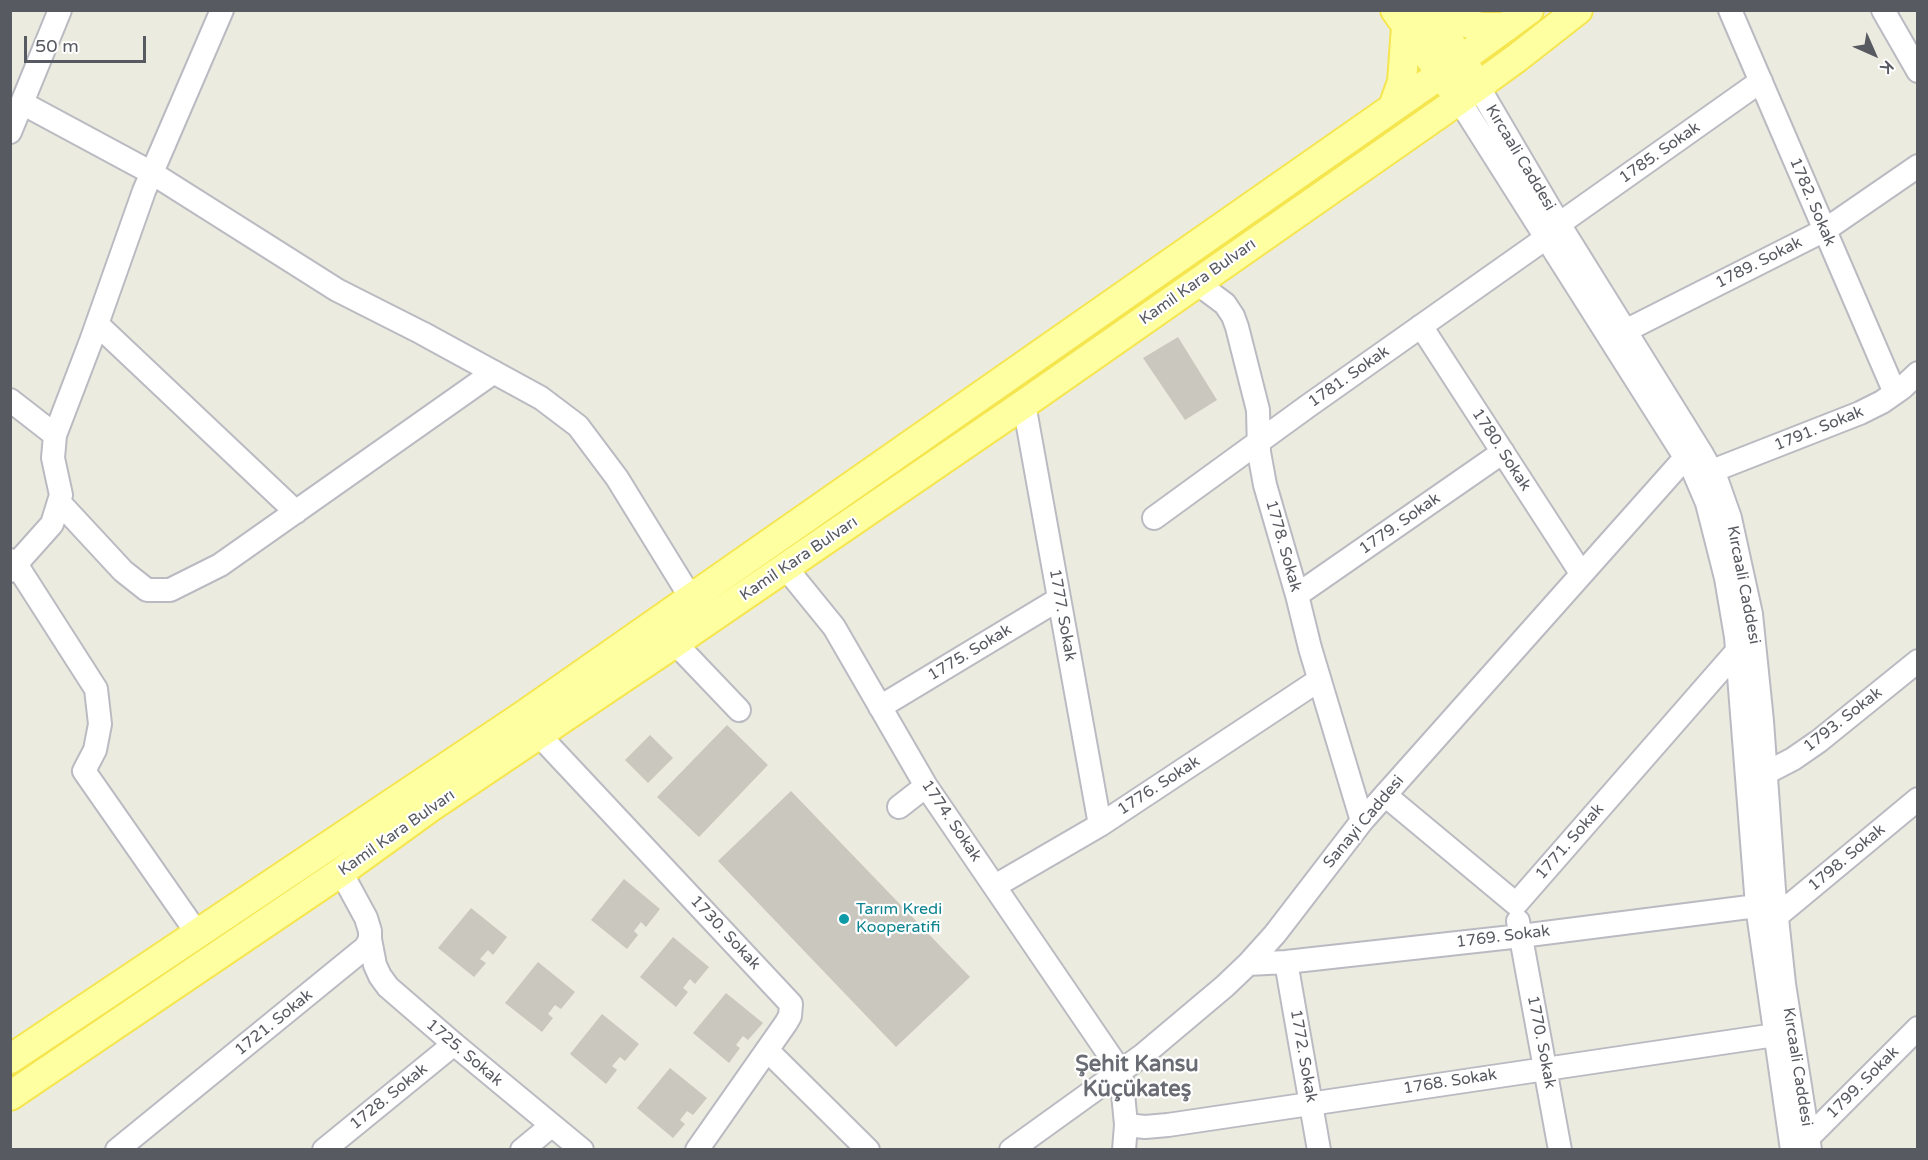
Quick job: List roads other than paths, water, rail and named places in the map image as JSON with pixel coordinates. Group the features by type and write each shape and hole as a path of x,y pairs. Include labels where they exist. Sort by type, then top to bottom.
{"main road":[{"name":"Kamil Kara Bulvarı","path":"10,1096 1024,404 1468,93 1578,10"},
{"path":"1415,15 1468,93"},
{"path":"1415,15 1455,20 1481,27 1517,19"},
{"path":"1393,107 1402,82 1415,15"},
{"name":"Kamil Kara Bulvarı","path":"10,1059 524,715 1517,19"}],"street":[{"path":"10,132 60,10"},
{"path":"197,933 84,771 95,750 100,724 96,689 12,565 52,524 61,495 53,458 55,435 152,173 222,10"},
{"name":"1782. Sokak","path":"1730,10 1895,393"},
{"path":"1883,10 1917,71"},
{"name":"1785. Sokak","path":"1553,231 1761,81"},
{"name":"Kırcaali Caddesi","path":"1468,93 1553,231 1699,482 1717,537 1737,651 1767,911 1775,1035 1803,1145"},
{"path":"22,103 152,173 337,290 540,398 578,426 617,478 705,623"},
{"name":"1789. Sokak","path":"1625,330 1825,230 1917,166"},
{"name":"Kırcaali Caddesi","path":"1553,231 1625,330 1712,471 1730,518 1751,615 1757,660 1766,773 1767,911 1784,984 1803,1145"},
{"name":"1781. Sokak","path":"1154,518 1553,231"},
{"name":"1778. Sokak","path":"1197,283 1219,299 1233,316 1258,410 1259,452 1265,485 1362,821"},
{"path":"97,324 296,512"},
{"name":"1780. Sokak","path":"1421,326 1581,573"},
{"path":"59,502 123,571 147,590 170,590 220,565 494,372"},
{"name":"1791. Sokak","path":"1712,471 1860,413 1895,393 1917,373"},
{"path":"10,400 55,435"},
{"name":"1777. Sokak","path":"1024,404 1100,825"},
{"name":"1779. Sokak","path":"1297,595 1503,452"},
{"name":"Sanayi Caddesi","path":"1011,1149 1121,1072 1216,994 1248,964 1275,934 1362,821 1685,458"},
{"name":"1774. Sokak","path":"786,568 834,627 926,786 1121,1072"},
{"name":"1775. Sokak","path":"880,707 1059,599"},
{"path":"675,643 739,710"},
{"name":"1771. Sokak","path":"1516,904 1737,651"},
{"name":"1793. Sokak","path":"1766,773 1793,759 1819,741 1917,661"},
{"name":"1776. Sokak","path":"995,886 1100,825 1320,680"},
{"name":"1730. Sokak","path":"539,735 788,999 790,1016 697,1149"},
{"path":"899,807 926,786"},
{"path":"1385,795 1516,904"},
{"name":"1798. Sokak","path":"1767,911 1917,799"},
{"path":"341,872 366,918 370,939"},
{"name":"1770. Sokak","path":"1516,904 1560,1149"},
{"name":"1769. Sokak","path":"1248,964 1286,962 1767,911"},
{"name":"1725. Sokak","path":"370,939 380,976 400,998 582,1149"},
{"name":"1721. Sokak","path":"117,1149 356,956 366,947 370,939"},
{"name":"1772. Sokak","path":"1286,962 1319,1149"},
{"name":"1799. Sokak","path":"1803,1145 1917,1028"},
{"name":"1768. Sokak","path":"1126,1125 1168,1125 1775,1035"},
{"name":"1728. Sokak","path":"324,1149 454,1044"},
{"path":"767,1050 868,1149"},
{"path":"1121,1072 1126,1125 1124,1149"},
{"path":"522,1149 552,1126"}],"place":[{"name":"Tarım Kredi Kooperatifi","path":"844,919"}],"district":[{"name":"Şehit Kansu Küçükateş","path":"1137,1078"}]}
